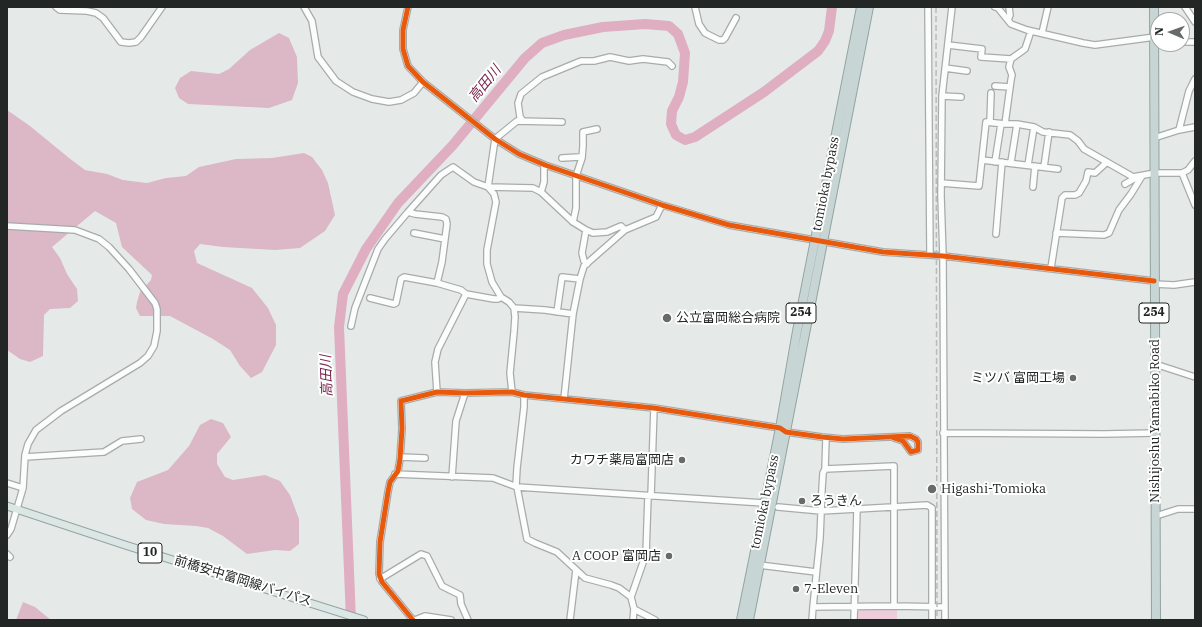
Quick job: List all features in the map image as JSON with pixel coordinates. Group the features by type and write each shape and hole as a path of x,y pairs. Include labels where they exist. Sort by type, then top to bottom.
{"highway":[{"name":"tomioka bypass","path":"749,620 861,7"},
{"name":"tomioka bypass","path":"819,242 869,7"},
{"name":"Nishijoshu Yamabiko Road","path":"1156,52 1154,282 1156,620"},
{"name":"tomioka bypass","path":"741,620 764,503 783,430"}],"main road":[{"name":"前橋安中富岡線バイパス","path":"7,506 125,545 364,620"}],"street":[{"path":"56,7 60,10 87,11 96,13 103,18 121,42 129,43 136,42 141,37 162,7"},
{"path":"304,7 312,21 318,57 336,82 372,99 389,102 401,100 414,93 423,82"},
{"path":"408,7 403,30 403,49 408,66 423,82 494,139 519,154 544,165 662,205 729,225 819,242 883,252 930,254 1051,268 1174,285 1195,282"},
{"path":"695,7 699,24 705,33 719,40 723,40 725,38 736,18"},
{"path":"928,7 930,254"},
{"path":"945,620 943,256 941,183 942,96 952,7"},
{"path":"995,7 998,8 1011,24 1031,31 1094,45 1150,40"},
{"path":"1008,20 1010,15 1009,7"},
{"path":"1042,33 1048,7"},
{"path":"1185,7 1195,22"},
{"path":"948,45 982,49 981,57 1010,59 1025,49 1031,31"},
{"path":"523,121 520,117 518,103 521,94 542,78 581,61 594,61 610,56 630,61 643,59 668,62 672,66"},
{"path":"995,162 1012,75 1009,67 1010,59"},
{"path":"945,68 967,71"},
{"path":"1179,130 1189,91 1195,79"},
{"path":"995,86 1010,87"},
{"path":"990,122 991,93"},
{"path":"942,96 961,97"},
{"path":"512,392 510,373 515,324 514,308 501,296 492,282 487,264 487,250 496,202 494,194 488,187 494,139 517,121 562,122"},
{"path":"941,183 979,186 986,122 1017,124 1034,127 1043,132 1070,135 1078,141 1084,149 1133,177 1155,173 1182,173 1188,170 1195,161"},
{"path":"1011,162 1017,124"},
{"path":"1028,165 1034,127"},
{"path":"1154,138 1179,130 1195,127"},
{"path":"574,222 576,208 576,176 582,158 583,132 597,129"},
{"path":"1044,167 1049,132"},
{"path":"562,158 582,158"},
{"path":"982,160 1011,162 1058,169"},
{"path":"996,234 1002,162"},
{"path":"1051,268 1062,198 1065,195 1075,195 1079,193 1086,181 1088,172 1095,173 1107,162"},
{"path":"541,192 544,182 544,165"},
{"path":"1033,187 1035,166"},
{"path":"352,326 355,308 378,249 441,175 452,167 474,182 488,187 533,188 541,192 574,222 586,230 593,232 607,232 621,226 625,230"},
{"path":"1182,173 1195,205"},
{"path":"1125,184 1141,176"},
{"path":"1056,233 1104,235 1109,233 1118,210 1131,194 1141,176"},
{"path":"564,399 573,314 584,266 625,230 656,217 662,205"},
{"path":"408,212 442,217 446,219 447,224 442,262 437,282"},
{"path":"7,226 75,230 99,239 109,247 128,269 155,303 157,310 156,338 154,346 148,356 133,368 61,411 36,430 28,444 25,457 23,488 7,535"},
{"path":"586,230 582,253 586,264"},
{"path":"414,233 445,239"},
{"path":"370,298 394,304 396,303 402,279 404,277 437,282 461,290 466,294 494,299 498,299 501,296"},
{"path":"557,312 562,277 580,279"},
{"path":"436,392 435,362 438,350 466,294"},
{"path":"514,308 573,314"},
{"path":"1155,364 1195,377"},
{"path":"451,620 426,616 414,620 380,579 378,555 380,535 384,523 390,482 398,471 400,457 402,430 401,401 436,392 512,392 524,395 654,408 824,438 894,438"},
{"path":"452,477 456,421 465,393"},
{"path":"524,395 517,468 517,487 527,538 535,544 557,552 585,578 611,584 631,597"},
{"path":"633,620 634,608 631,597 646,554 654,408"},
{"path":"943,433 1104,434 1155,432"},
{"path":"812,620 822,511 823,473 825,469 824,438"},
{"path":"25,457 104,452 122,441 141,439"},
{"path":"400,457 425,458"},
{"path":"825,469 894,466 894,606"},
{"path":"395,474 493,478 517,487 764,503"},
{"path":"7,483 23,488"},
{"path":"778,507 822,511 927,505 932,508 932,620"},
{"path":"854,620 858,509"},
{"path":"1156,516 1178,509 1195,509"},
{"path":"380,579 421,554 427,556 442,586 460,595 468,620"},
{"path":"759,565 816,572"},
{"path":"570,620 576,570"},
{"path":"813,607 945,606"},
{"path":"634,608 655,620"}],"shaded area":[{"path":"279,33 289,38 297,57 298,83 292,100 269,108 188,104 179,98 175,88 180,78 191,71 219,74 229,69 250,50"},
{"path":"7,110 30,126 85,170 107,174 123,180 147,183 166,178 186,176 199,167 236,159 272,158 304,153 312,157 322,170 328,183 335,215 325,231 300,248 275,250 200,244 194,251 197,263 252,288 268,308 276,325 276,345 262,372 251,378 240,366 230,350 170,316 140,316 136,308 137,302 140,292 151,280 152,275 122,247 116,223 95,211 52,247 60,258 67,274 77,289 78,301 70,308 50,309 44,315 43,356 30,362 20,359 7,350"},
{"path":"211,419 223,423 231,437 217,454 217,464 225,477 233,480 265,475 280,481 290,495 299,519 299,544 290,551 275,550 247,554 223,536 208,528 164,524 146,520 132,509 130,498 137,482 168,470 189,446 200,425"},
{"path":"23,602 35,607 51,620 16,620"},
{"path":"860,609 897,610 897,620 857,620 857,612"}],"waterway":[{"name":"高田川","path":"351,620 339,327 343,294 366,249 398,203 453,145 525,58 542,43 564,35 603,27 645,24 669,26 678,34 685,53 683,82 679,97 672,111 671,124 676,135 685,140 695,137 764,92 818,51 825,41 829,31 832,7"}],"railway":[{"path":"936,7 937,620"}],"cycle path":[{"path":"408,7 403,30 403,49 408,66 423,82 495,139 519,154 545,165 662,205 729,225 883,252 943,256 1154,281"},
{"path":"413,620 382,582 379,574 380,542 388,492 390,482 398,471 400,459 402,429 401,401 437,392 512,392 524,395 654,408 780,428 786,432 822,437 843,439 910,436 918,442 918,450 911,452 903,441 894,438"}],"place":[{"name":"公立富岡総合病院","path":"667,318"},
{"name":"ミツバ 富岡工場","path":"1073,378"},
{"name":"カワチ薬局富岡店","path":"682,460"},
{"name":"Higashi-Tomioka","path":"932,489"},
{"name":"ろうきん","path":"802,501"},
{"name":"A COOP 富岡店","path":"669,556"},
{"name":"7-Eleven","path":"796,589"}]}
